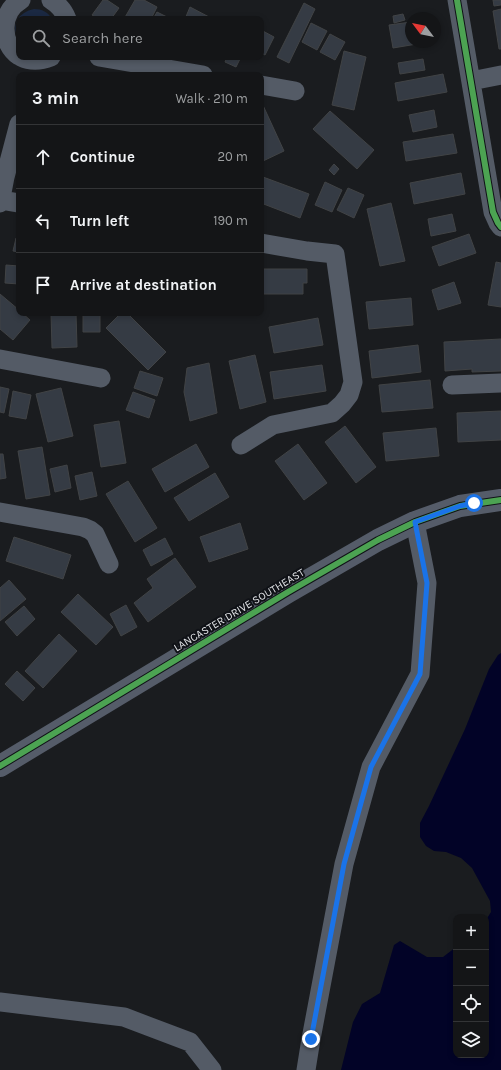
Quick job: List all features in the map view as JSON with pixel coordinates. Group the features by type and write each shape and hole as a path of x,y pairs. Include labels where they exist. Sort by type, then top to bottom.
{"main road":[{"name":"LANCASTER DRIVE SOUTHEAST","path":"0,766 288,592 378,540 415,522 460,506 501,500"}],"street":[{"path":"16,54 2,35 4,20 7,14 17,2 21,0"},
{"path":"51,0 60,6 66,16"},
{"path":"457,0 493,212 501,227"},
{"path":"116,60 186,72"},
{"path":"471,81 501,75"},
{"path":"264,86 295,91"},
{"path":"16,135 0,201 16,203"},
{"path":"241,445 273,425 332,413 349,395 353,382 335,254 264,244"},
{"path":"0,359 101,378"},
{"path":"452,385 501,384"},
{"path":"0,512 83,527 90,530 95,534 109,564"},
{"path":"306,1070 344,864 371,767 420,674 427,583 415,522"},
{"path":"0,1002 124,1018 190,1042 212,1070"}],"shaded area":[{"path":"34,9 40,10 50,16 20,16"},
{"path":"501,653 501,1070 341,1070 353,1022 362,1004 380,993 394,945 400,941 427,957 443,957 453,949 453,1058 489,1058 490,901 472,868 461,858 446,852 434,851 426,846 420,837 420,823 465,729 489,669"}],"building":[{"path":"103,0 107,0 119,8 113,16 92,15"},
{"path":"135,0 144,0 157,7 152,16 126,16"},
{"path":"493,0 501,0 501,5 494,6"},
{"path":"304,3 315,9 289,63 277,57"},
{"path":"190,7 207,16 186,16"},
{"path":"501,9 501,49 499,49 493,11"},
{"path":"157,12 165,16 155,16"},
{"path":"403,14 405,20 394,23 393,16"},
{"path":"311,23 327,31 317,50 302,42"},
{"path":"405,23 405,46 393,48 389,25"},
{"path":"264,32 274,37 264,54"},
{"path":"330,34 345,42 335,60 320,52"},
{"path":"344,51 366,57 354,110 332,105"},
{"path":"423,59 425,70 400,74 398,63"},
{"path":"226,60 240,60 236,67 225,62"},
{"path":"443,74 447,92 398,101 395,83"},
{"path":"264,108 284,151 264,161"},
{"path":"434,110 437,127 413,132 409,115"},
{"path":"330,111 374,150 357,169 313,129"},
{"path":"453,134 457,153 406,161 403,142"},
{"path":"334,164 339,169 334,175 329,170"},
{"path":"461,173 465,194 414,204 410,183"},
{"path":"264,177 309,194 300,218 264,204"},
{"path":"325,182 342,190 332,212 315,205"},
{"path":"348,188 364,195 354,218 337,210"},
{"path":"391,203 405,261 380,266 367,209"},
{"path":"452,214 456,231 431,236 428,219"},
{"path":"469,234 476,253 439,266 432,247"},
{"path":"16,238 16,252 13,251"},
{"path":"496,262 501,263 501,307 488,305"},
{"path":"6,265 16,266 16,284 5,283"},
{"path":"264,269 307,269 307,283 303,283 303,294 264,294"},
{"path":"454,282 461,303 438,310 432,290"},
{"path":"0,294 16,307 16,316 25,316 30,320 13,340 0,329"},
{"path":"411,298 413,325 369,329 366,302"},
{"path":"51,316 76,316 77,347 52,348"},
{"path":"83,316 100,316 100,332 83,332"},
{"path":"118,316 130,316 166,352 148,370 106,328"},
{"path":"318,318 323,345 274,353 269,327"},
{"path":"501,339 501,371 472,372 472,369 445,371 444,342"},
{"path":"418,345 421,372 372,378 369,351"},
{"path":"255,355 266,402 240,409 229,361"},
{"path":"209,363 217,413 190,421 184,392 187,368"},
{"path":"322,365 326,391 274,399 270,372"},
{"path":"140,371 163,378 157,396 134,388"},
{"path":"430,380 433,408 382,412 379,385"},
{"path":"0,387 9,389 4,413 0,412"},
{"path":"61,388 73,436 48,442 36,394"},
{"path":"13,391 31,395 26,419 9,416"},
{"path":"133,392 155,400 149,418 126,410"},
{"path":"501,411 501,440 458,442 457,413"},
{"path":"119,421 126,463 101,467 94,425"},
{"path":"345,426 376,467 356,483 325,442"},
{"path":"436,428 439,456 386,461 383,433"},
{"path":"196,444 209,467 165,492 152,469"},
{"path":"298,444 327,483 304,500 275,461"},
{"path":"42,447 50,495 26,499 18,451"},
{"path":"0,454 3,454 6,478 0,479"},
{"path":"67,465 71,488 55,492 50,469"},
{"path":"92,472 97,496 80,500 75,476"},
{"path":"215,473 229,497 189,521 174,498"},
{"path":"128,481 157,528 135,542 106,494"},
{"path":"240,523 248,549 209,562 200,537"},
{"path":"14,537 71,555 63,579 6,561"},
{"path":"165,538 173,554 151,566 143,550"},
{"path":"175,558 196,587 148,622 134,603 153,588 147,579"},
{"path":"9,580 26,599 0,621 0,588"},
{"path":"78,594 113,627 96,645 61,612"},
{"path":"126,605 137,627 121,636 110,614"},
{"path":"24,606 35,619 17,636 5,622"},
{"path":"59,634 77,651 43,688 25,671"},
{"path":"17,671 35,688 23,701 5,684"}],"cycle path":[{"path":"457,0 493,212 501,227"},
{"path":"0,766 288,592 378,540 415,522 460,506 501,500"}],"route":[{"path":"311,1039 344,864 371,767 420,674 427,583 415,522 460,506 474,503"}]}
